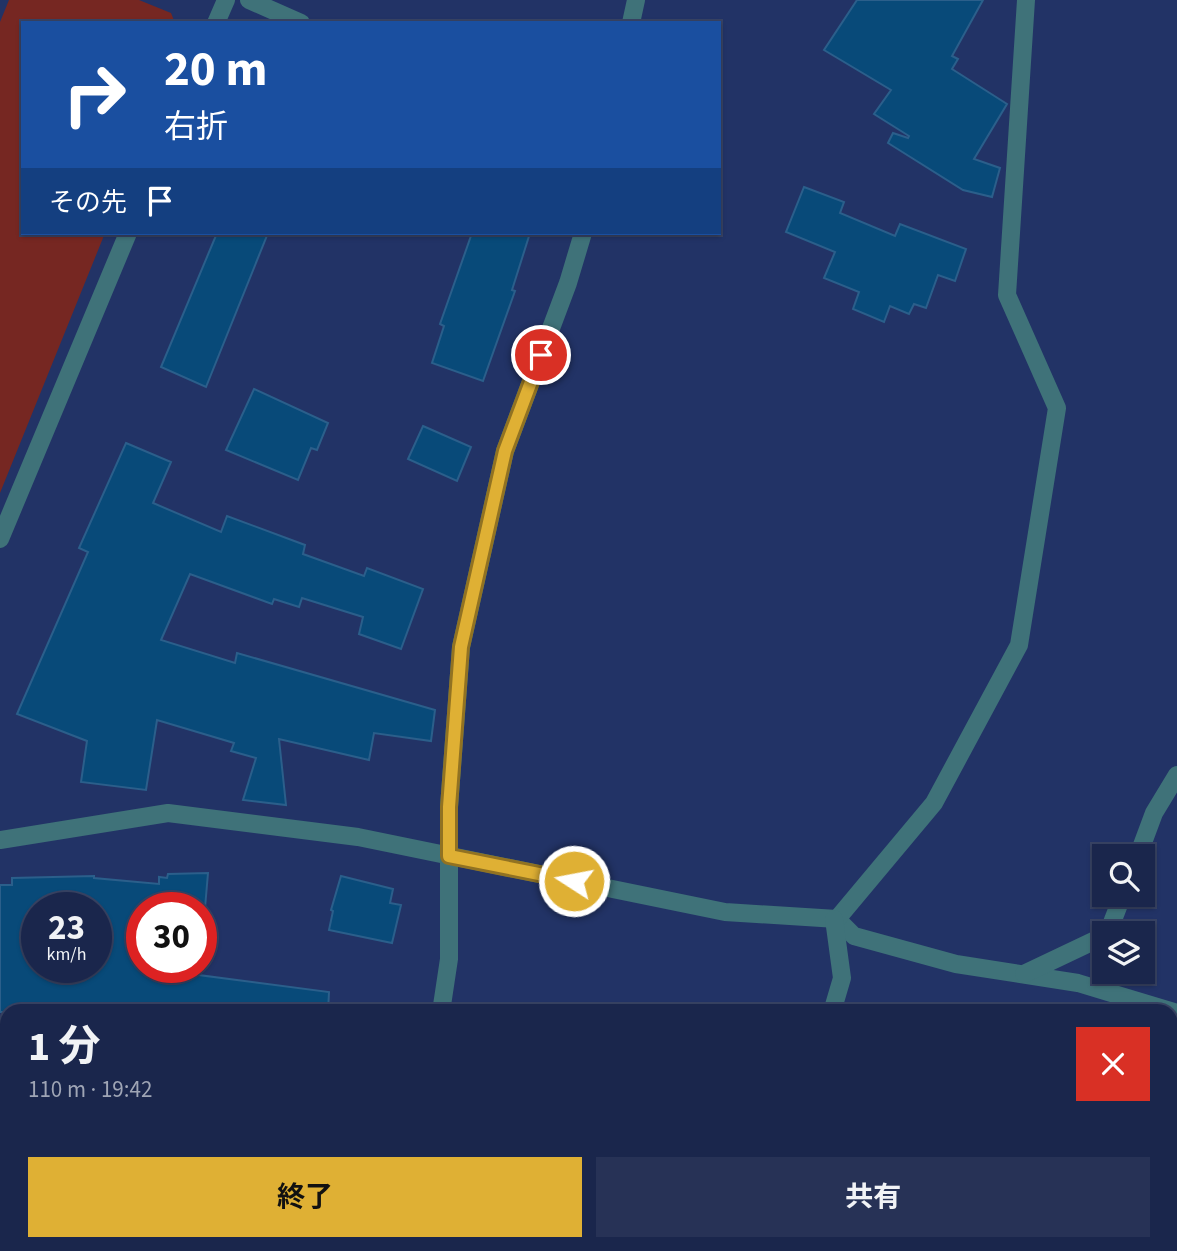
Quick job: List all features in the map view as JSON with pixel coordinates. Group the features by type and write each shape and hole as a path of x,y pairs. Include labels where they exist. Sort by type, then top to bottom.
{"street":[{"path":"217,21 226,0"},
{"path":"249,0 296,21"},
{"path":"631,21 636,0"},
{"path":"834,1004 842,978 835,919 934,803 1019,645 1057,408 1007,295 1026,0"},
{"path":"0,539 127,235"},
{"path":"442,1004 449,959 449,807 461,647 505,451 568,283 582,235"},
{"path":"1142,844 1154,813 1177,775"},
{"path":"0,840 168,813 358,837 725,912 835,919 854,936 956,964 1077,983 1147,1004"},
{"path":"1024,974 1092,941"}],"shaded area":[{"path":"9,0 139,0 171,13 174,21 21,21 21,235 104,235 0,493 0,22"}],"building":[{"path":"857,0 983,0 952,56 958,59 952,69 1007,104 974,159 1000,168 992,197 963,190 888,143 893,133 908,138 909,136 874,114 891,90 824,50"},
{"path":"804,187 844,202 840,213 895,236 900,224 966,249 955,281 938,275 926,308 914,304 909,314 890,306 884,322 853,309 859,292 824,278 835,252 786,232"},
{"path":"216,235 267,235 206,387 161,367"},
{"path":"471,235 529,235 512,290 515,291 483,381 432,363 444,326 440,324"},
{"path":"254,389 328,423 317,450 311,448 298,480 226,450"},
{"path":"423,426 471,447 457,481 408,459"},
{"path":"126,443 171,462 153,503 221,532 227,516 305,545 303,554 364,576 367,568 423,589 401,649 359,634 363,617 302,598 299,607 274,599 272,604 190,574 161,640 235,663 237,653 435,710 431,741 374,733 369,760 279,739 286,805 243,800 256,758 231,751 234,743 157,720 146,790 81,782 87,741 17,714 88,552 79,548"},
{"path":"208,873 206,892 126,892 126,983 217,983 217,977 329,992 328,1004 0,1004 0,885 12,885 12,878 94,876 159,884 159,877 167,878 168,874"},
{"path":"341,876 393,889 390,903 401,905 392,943 329,930 331,910"}],"route":[{"path":"541,355 505,451 461,647 449,807 449,856 574,881"}]}
